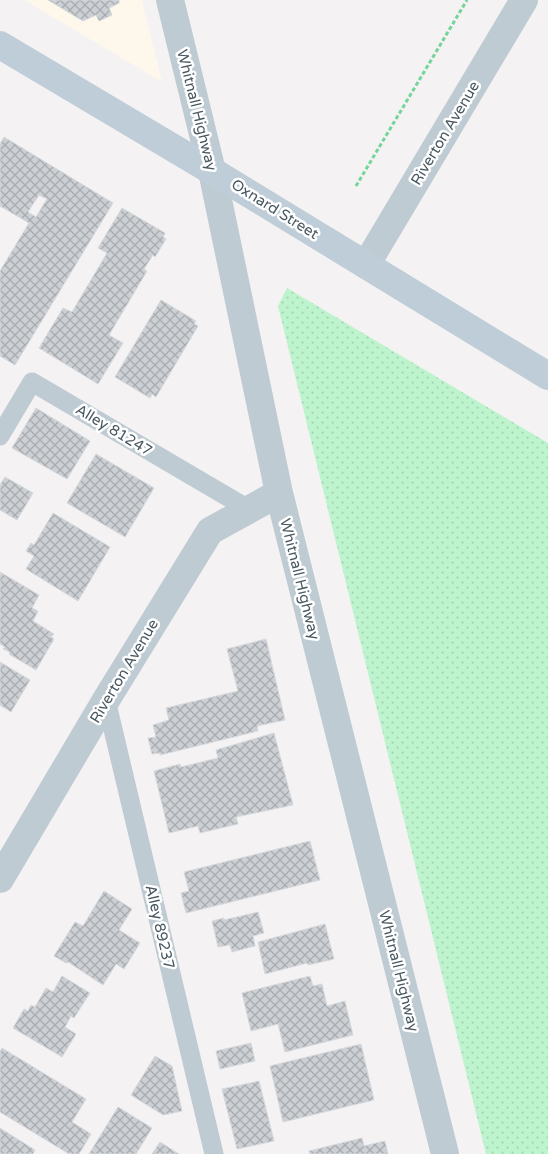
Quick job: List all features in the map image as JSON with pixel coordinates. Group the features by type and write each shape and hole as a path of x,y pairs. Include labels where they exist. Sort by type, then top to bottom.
{"main road":[{"name":"Oxnard Street","path":"0,45 212,171 548,376"}],"street":[{"name":"Whitnall Highway","path":"170,0 212,171 279,493 445,1154"},
{"name":"Riverton Avenue","path":"366,265 524,0"},
{"name":"Riverton Avenue","path":"0,879 106,700 210,531 279,493"}],"lane":[{"name":"Alley 81247","path":"0,436 32,382 250,510"},
{"name":"Alley 89237","path":"106,700 214,1154"}],"path":[{"path":"356,186 467,0"}],"shaded area":[{"path":"24,0 142,0 162,82"}],"green space":[{"path":"287,288 548,443 548,1154 486,1154 278,306"}],"building":[{"path":"48,0 119,0 119,3 109,8 112,15 99,21 96,15 83,21"},
{"path":"4,137 113,203 15,365 0,356 0,271 29,223 0,206 0,144","holes":["39,195 47,199 36,217 28,212"]},
{"path":"122,208 165,233 163,237 166,239 155,257 153,255 144,269 147,271 109,335 123,343 98,384 39,348 63,308 72,312 107,253 98,248"},
{"path":"161,300 196,321 194,324 198,326 156,397 152,394 150,398 115,377"},
{"path":"36,408 90,441 67,479 12,448"},
{"path":"96,454 154,488 125,537 67,503"},
{"path":"5,477 33,493 17,520 0,510 0,485"},
{"path":"53,513 110,547 78,601 26,569 34,556 26,551 31,543 34,545"},
{"path":"0,572 39,595 32,608 38,611 33,621 54,634 51,637 54,639 36,670 9,654 10,652 3,649 5,647 0,644"},
{"path":"266,639 285,720 257,726 258,731 160,755 159,753 152,754 148,738 156,737 153,725 169,720 166,708 238,691 227,649"},
{"path":"0,662 30,680 11,712 0,705"},
{"path":"274,733 293,805 236,817 238,824 200,833 198,826 169,833 154,771 180,764 181,767 218,758 216,750"},
{"path":"310,841 320,880 186,913 181,893 189,891 184,872"},
{"path":"104,891 132,909 119,930 140,943 124,969 116,964 103,985 68,962 66,963 54,956 75,922 83,926"},
{"path":"258,912 264,933 253,936 255,946 232,952 230,945 218,947 212,921"},
{"path":"325,924 334,959 308,965 307,963 265,974 258,942"},
{"path":"62,976 90,993 74,1018 71,1016 65,1027 76,1034 62,1057 13,1028 24,1009 28,1011 31,1005 35,1007 46,988 53,992"},
{"path":"310,976 313,986 322,984 327,1006 345,1001 353,1035 285,1052 278,1024 251,1031 242,993"},
{"path":"251,1043 255,1061 220,1069 216,1051"},
{"path":"361,1044 374,1100 283,1122 270,1066"},
{"path":"2,1048 86,1099 72,1122 91,1134 79,1154 69,1154 0,1112 0,1052"},
{"path":"155,1056 172,1066 182,1111 163,1115 131,1095"},
{"path":"259,1081 274,1141 237,1149 222,1089"},
{"path":"118,1107 152,1128 136,1154 89,1154"},
{"path":"0,1128 35,1150 33,1154 0,1154"},
{"path":"362,1138 364,1146 385,1141 388,1154 310,1154 309,1151"},
{"path":"160,1142 179,1154 152,1154"}]}
